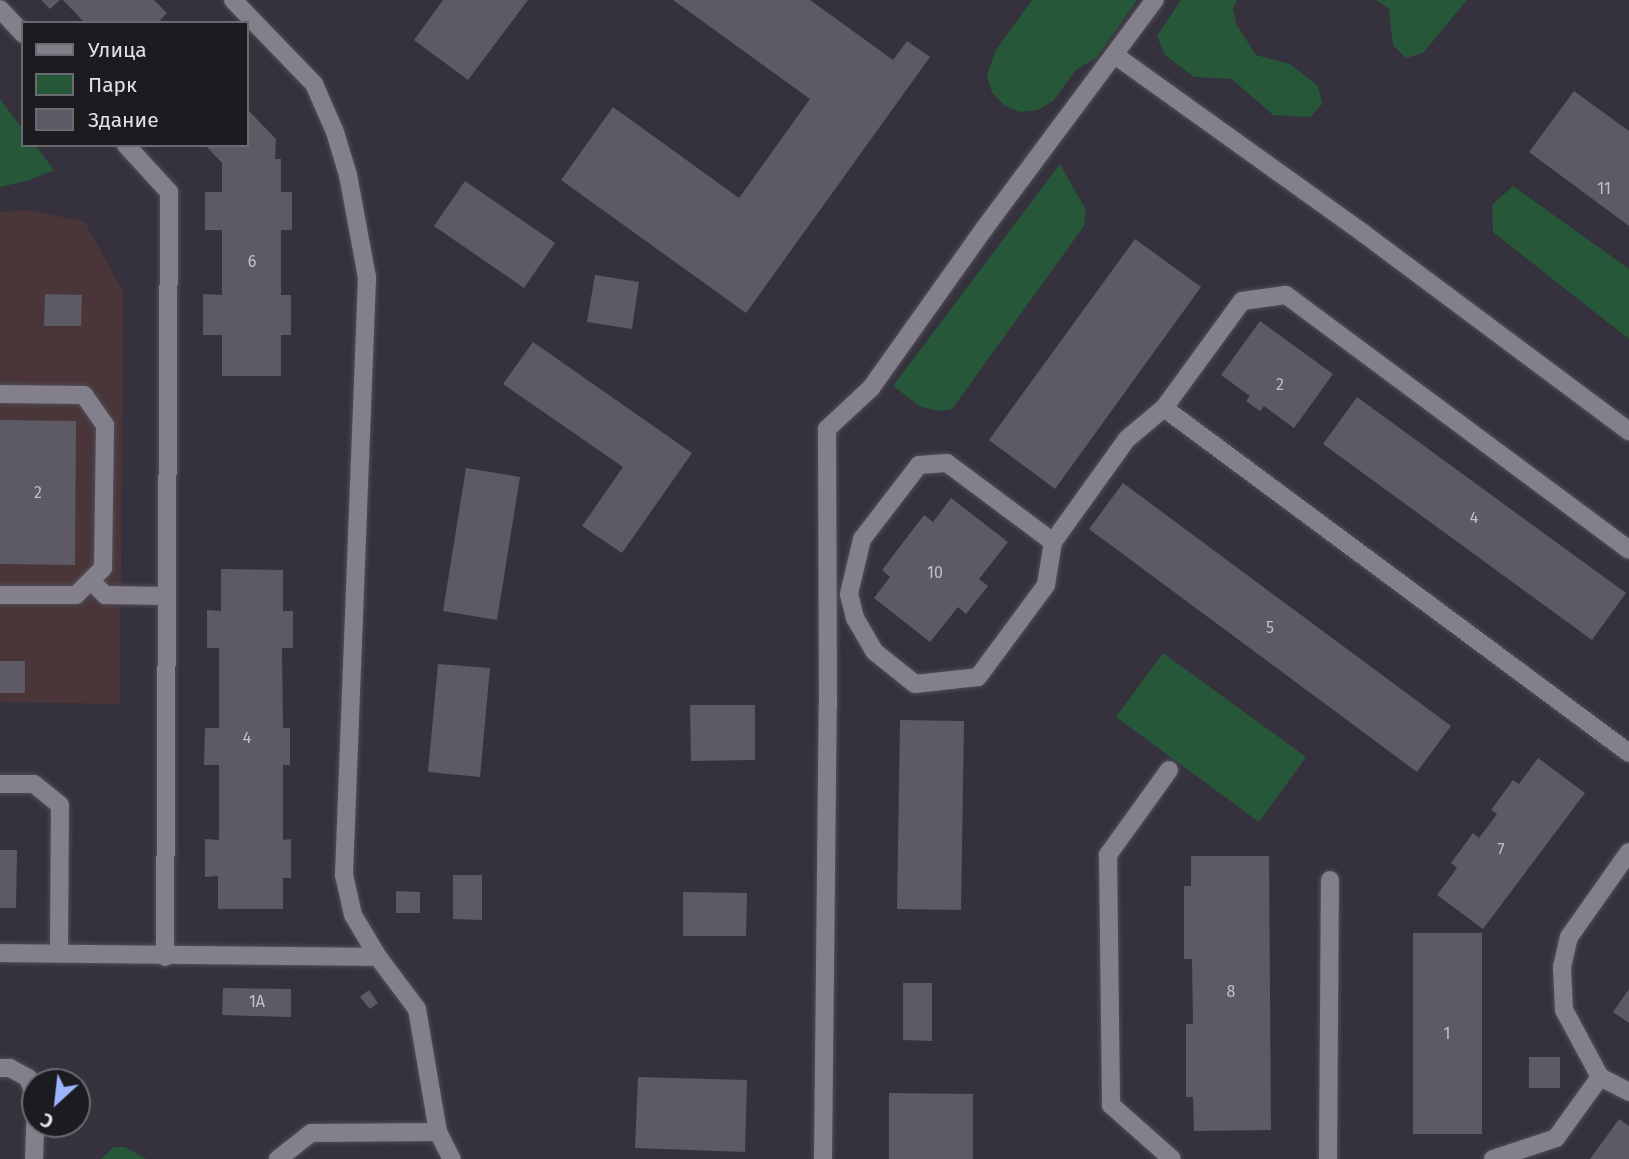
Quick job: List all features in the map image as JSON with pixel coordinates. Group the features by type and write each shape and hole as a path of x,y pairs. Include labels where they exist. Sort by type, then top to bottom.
{"lane":[{"path":"233,0 314,85 335,132 348,175 368,278 344,875 353,915 379,957 417,1009 438,1132 452,1159"},
{"path":"823,1159 828,705 827,429 871,388 984,229 1116,56 1155,0"},
{"path":"0,9 21,32"},
{"path":"1116,56 1363,233 1629,431"},
{"path":"128,147 169,192 165,957"},
{"path":"1053,542 947,463 919,465 862,539 849,594 855,618 875,652 915,684 978,677 1046,585 1053,542 1127,439 1164,408 1242,301 1286,295 1629,550"},
{"path":"0,394 84,396 105,425 103,568 76,596 0,595"},
{"path":"1164,408 1629,752"},
{"path":"91,581 105,595 167,596"},
{"path":"1169,770 1108,855 1111,1105 1172,1159"},
{"path":"0,784 34,784 60,805 59,953"},
{"path":"1629,852 1569,937 1562,967 1564,1010 1600,1077 1629,1092"},
{"path":"1328,1159 1330,880"},
{"path":"0,953 165,957 379,957"},
{"path":"0,1068 10,1068 21,1074"},
{"path":"1493,1159 1556,1138 1600,1077"},
{"path":"278,1159 311,1133 438,1132"},
{"path":"34,1159 35,1138"}],"shaded area":[{"path":"31,210 85,222 123,292 120,704 0,702 0,212"}],"green space":[{"path":"1032,0 1137,0 1096,58 1076,70 1053,101 1037,110 1020,112 1004,105 992,92 987,75 996,50"},
{"path":"1181,0 1237,0 1233,8 1236,24 1256,55 1290,64 1318,86 1322,104 1310,117 1273,115 1232,79 1194,77 1165,55 1157,36"},
{"path":"1376,0 1467,0 1423,53 1406,58 1393,45 1389,9"},
{"path":"0,99 21,127 21,147 37,147 54,170 30,180 0,187"},
{"path":"1060,164 1086,210 1084,226 952,409 939,411 921,407 893,386"},
{"path":"1513,186 1629,269 1629,339 1493,232 1492,205"},
{"path":"1163,653 1306,757 1259,822 1116,717"},
{"path":"114,1147 125,1147 146,1159 101,1159"}],"building":[{"path":"41,0 60,0 50,9"},
{"path":"63,0 154,0 167,13 161,21 83,21"},
{"path":"443,0 528,0 468,80 414,40"},
{"path":"673,0 810,0 893,60 907,41 930,57 746,313 561,180 613,107 739,198 810,99"},
{"path":"1574,91 1629,131 1629,226 1529,152"},
{"path":"248,110 276,139 275,159 281,159 281,192 292,192 292,230 281,230 281,295 291,295 291,335 281,335 281,376 222,376 222,335 203,335 203,294 222,295 222,230 205,230 205,192 222,192 222,163 207,147 248,147"},
{"path":"465,181 555,243 524,288 434,226"},
{"path":"1135,239 1201,287 1055,489 989,440"},
{"path":"595,275 639,282 632,329 587,322"},
{"path":"45,294 82,295 81,326 44,326"},
{"path":"1260,321 1333,374 1294,428 1264,406 1260,411 1246,401 1250,396 1221,375"},
{"path":"533,342 692,453 622,553 582,526 623,467 503,384"},
{"path":"1357,397 1626,593 1592,640 1323,444"},
{"path":"0,420 76,421 75,565 0,564"},
{"path":"466,468 520,477 497,620 443,611"},
{"path":"1123,483 1451,726 1417,772 1089,529"},
{"path":"951,498 1008,542 979,579 988,586 966,614 958,607 930,642 874,598 890,577 882,570 924,515 933,522"},
{"path":"221,569 283,570 283,611 293,611 293,648 282,648 283,728 290,728 290,765 283,765 283,840 291,839 291,878 283,878 283,909 218,909 218,876 205,877 205,839 219,840 219,765 204,765 205,728 219,728 219,648 207,648 207,610 221,611"},
{"path":"0,661 25,661 25,693 0,693"},
{"path":"438,664 490,668 480,777 428,772"},
{"path":"690,705 755,705 755,760 691,761"},
{"path":"900,720 964,721 961,910 897,909"},
{"path":"1538,758 1585,793 1483,929 1437,895 1457,868 1451,863 1473,833 1479,838 1497,814 1491,810 1513,780 1519,784"},
{"path":"0,850 17,850 16,908 0,908"},
{"path":"1191,856 1269,856 1271,1130 1194,1131 1193,1097 1186,1097 1186,1024 1193,1024 1192,959 1184,959 1184,886 1191,886"},
{"path":"453,875 482,875 482,920 453,919"},
{"path":"396,891 420,892 420,913 396,913"},
{"path":"683,892 747,893 746,936 683,936"},
{"path":"1413,933 1482,933 1482,1134 1413,1134"},
{"path":"903,983 932,983 932,1041 903,1040"},
{"path":"223,988 291,989 291,1017 222,1015"},
{"path":"1629,989 1629,1023 1613,1012"},
{"path":"369,990 378,1003 370,1009 360,997"},
{"path":"1529,1057 1560,1057 1560,1088 1529,1088"},
{"path":"638,1077 747,1080 745,1152 635,1148"},
{"path":"889,1093 973,1094 973,1159 889,1159"},
{"path":"1619,1119 1629,1126 1629,1159 1590,1159"}]}
